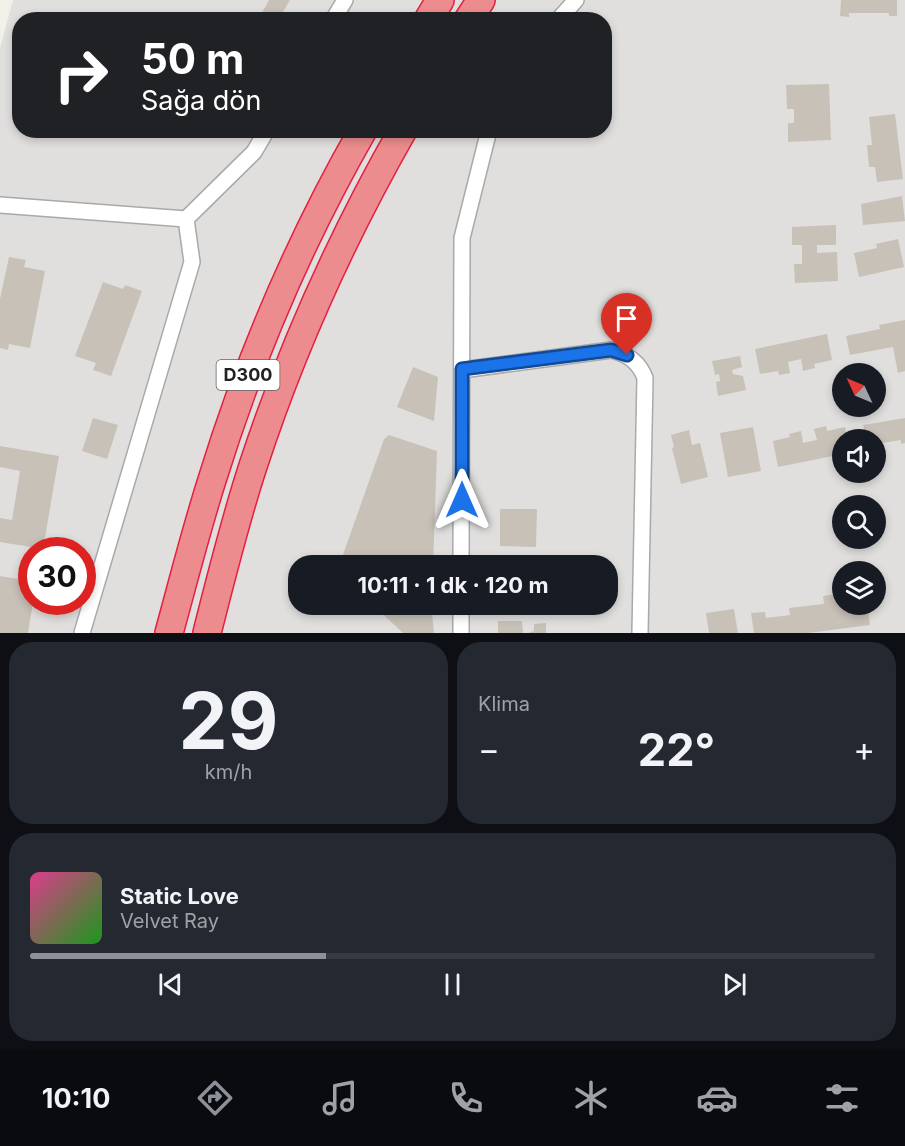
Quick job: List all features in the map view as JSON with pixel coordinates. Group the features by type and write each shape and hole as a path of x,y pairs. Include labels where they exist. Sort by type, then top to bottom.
{"highway":[{"name":"D300","path":"169,633 212,479 250,371 297,262 359,138"},
{"name":"D300","path":"207,633 249,478 286,371 362,208 399,138"}],"street":[{"path":"565,12 576,0"},
{"path":"0,205 186,219 254,152 262,138"},
{"path":"461,555 462,238 487,138"},
{"path":"82,633 192,262 186,219"},
{"path":"462,369 611,350 627,355 638,365 645,378 640,633"},
{"path":"461,615 461,633"}],"shaded area":[{"path":"13,0 905,0 905,633 0,633 0,48"}],"building":[{"path":"269,0 290,0 283,12 262,12"},
{"path":"841,0 897,0 897,16 889,16 889,13 849,13 849,17 840,16"},
{"path":"829,84 831,140 788,142 788,123 794,123 794,109 787,109 786,85"},
{"path":"895,114 903,179 877,182 875,167 869,167 867,145 872,145 869,117"},
{"path":"902,196 905,221 863,225 861,204"},
{"path":"836,225 836,245 817,245 817,253 837,252 838,281 795,283 794,264 802,264 802,245 792,245 792,227"},
{"path":"898,239 904,267 859,277 854,253 877,248 876,244"},
{"path":"9,257 26,260 24,267 45,271 30,348 9,344 8,350 0,348 0,299"},
{"path":"103,282 123,289 125,285 142,291 111,376 93,370 96,363 75,356"},
{"path":"905,320 905,371 898,373 893,347 850,355 846,336 880,329 879,325"},
{"path":"827,334 832,360 814,364 815,368 803,371 801,359 788,362 790,373 779,375 778,371 760,374 755,349"},
{"path":"740,356 742,367 732,370 733,374 743,376 746,390 718,396 716,382 720,381 719,374 715,375 712,361"},
{"path":"413,367 438,377 434,421 397,407"},
{"path":"93,418 118,425 107,459 82,451"},
{"path":"905,418 905,443 901,444 901,440 886,442 886,429 864,429 863,425"},
{"path":"826,426 827,431 832,430 832,456 778,467 773,441 790,437 789,434 801,431 803,443 817,440 814,429"},
{"path":"753,427 761,471 728,477 720,433"},
{"path":"689,430 692,445 700,443 708,477 681,484 671,435"},
{"path":"389,435 437,451 433,555 343,555 384,439"},
{"path":"0,446 59,456 45,537 18,537 18,545 0,542 0,518 12,520 20,471 0,467"},
{"path":"500,509 537,509 536,547 500,546"},
{"path":"0,576 18,579 18,615 31,615 28,633 0,633"},
{"path":"832,595 832,615 869,615 870,625 808,633 754,633 751,613 765,612 766,618 790,615 789,608 824,604 823,596"},
{"path":"734,609 738,633 709,633 706,613"},
{"path":"384,615 432,615 434,633 403,633"},
{"path":"498,621 522,621 523,633 498,633"},
{"path":"546,623 546,633 528,633 534,631 534,624"}],"route":[{"path":"462,500 462,369 611,350 627,355"}]}
